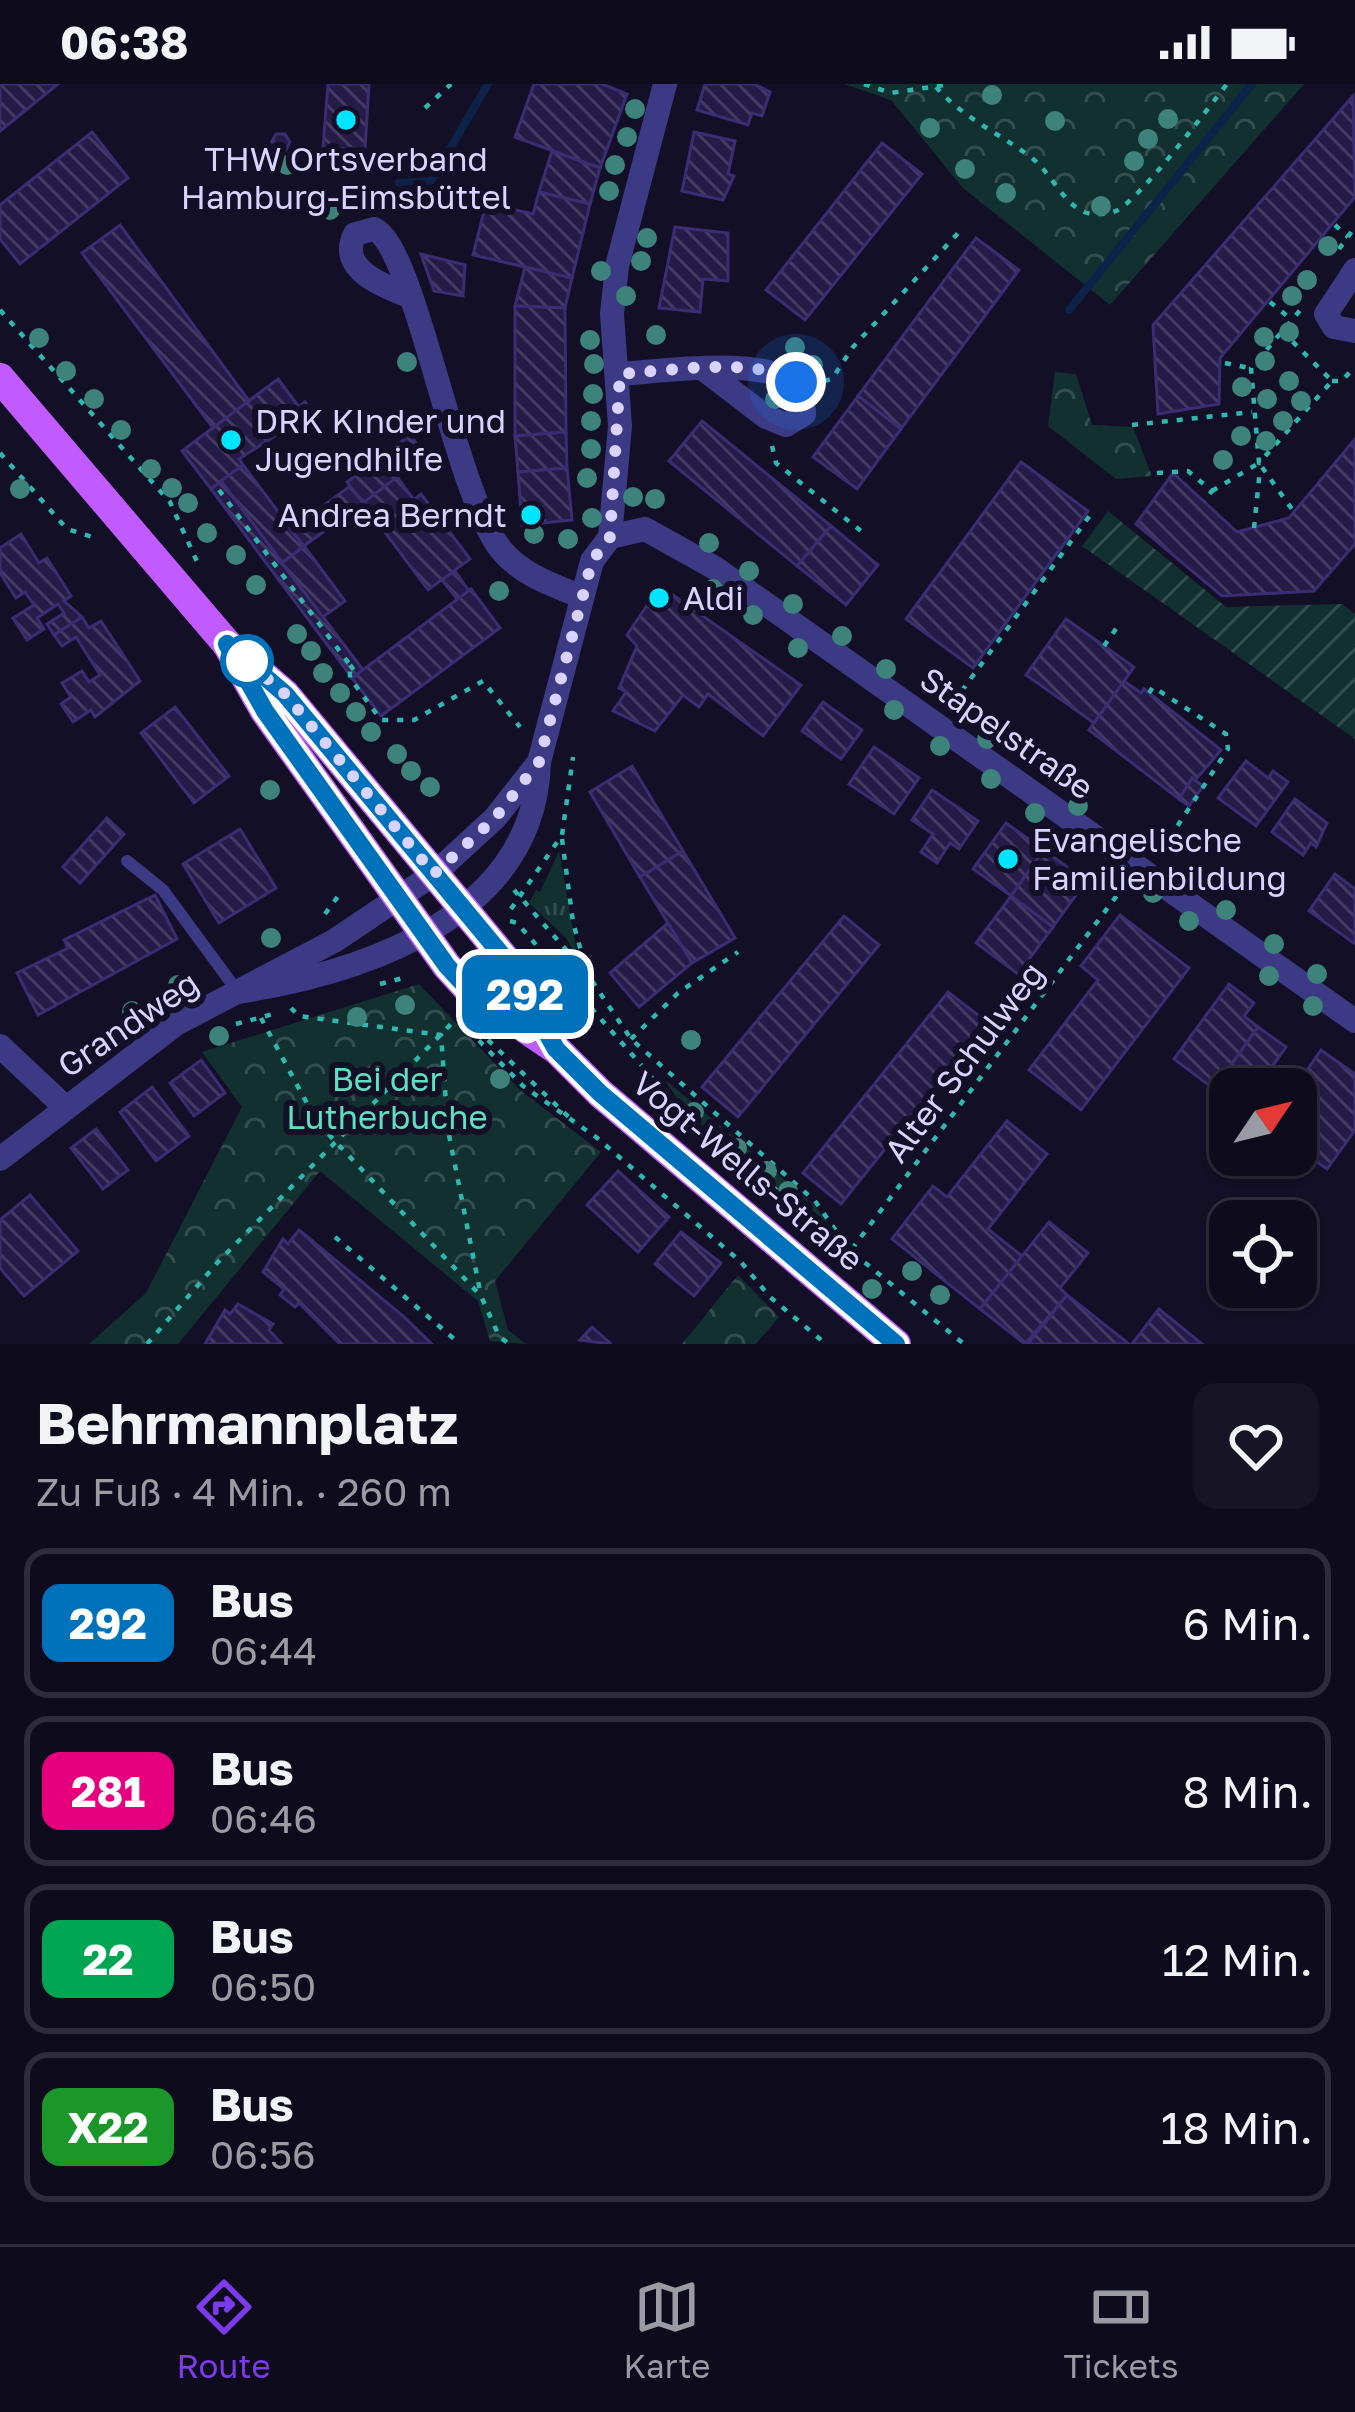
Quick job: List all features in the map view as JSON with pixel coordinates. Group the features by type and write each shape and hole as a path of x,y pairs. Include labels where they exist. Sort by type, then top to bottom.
{"main road":[{"path":"0,378 227,644"},
{"name":"Vogt-Wells-Straße","path":"227,644 285,694 506,960 556,1049"},
{"name":"Vogt-Wells-Straße","path":"227,644 265,711 470,991 556,1049 896,1344"}],"street":[{"path":"610,537 620,374 612,314 617,266 665,84"},
{"path":"1355,270 1326,314 1334,327 1355,332"},
{"path":"409,296 492,538 523,570 582,597"},
{"path":"620,374 702,368 772,372 802,388 803,414 793,424 777,422 702,368"},
{"name":"Stapelstraße","path":"610,537 645,529 664,537 937,724 1355,1022"},
{"name":"Grandweg","path":"238,992 357,964 424,934 489,885 519,845 538,797 542,751 582,597 598,550 610,537"},
{"name":"Grandweg","path":"0,1160 176,1024 334,941 434,874 495,818 542,751"},
{"path":"0,1046 65,1107"}],"lane":[{"path":"128,861 163,890 238,992"}],"path":[{"path":"425,108 451,84"},
{"path":"864,84 891,93 950,84"},
{"path":"936,87 953,107 1046,169 1075,206 1086,214 1103,214 1119,209 1144,183 1227,84"},
{"path":"1335,224 1348,237"},
{"path":"802,388 832,379 853,347 960,231"},
{"path":"1270,302 1292,320"},
{"path":"0,310 183,522"},
{"path":"1254,527 1260,466 1251,368 1282,331 1332,381"},
{"path":"1225,363 1251,368"},
{"path":"1204,501 1212,490 1260,466 1332,381 1342,380 1355,366"},
{"path":"1132,425 1252,412"},
{"path":"777,422 769,435 776,463 861,531"},
{"path":"0,453 68,529"},
{"path":"1260,466 1294,512"},
{"path":"1157,473 1188,471 1212,490"},
{"path":"219,490 358,674"},
{"path":"937,724 1091,514"},
{"path":"1104,646 1120,622"},
{"path":"350,664 350,678 381,720 414,720 483,681 512,722 542,751"},
{"path":"1149,693 1154,687 1196,713 1190,722"},
{"name":"Alter Schulweg","path":"824,1284 1143,869 1228,749 1226,734 1196,713"},
{"path":"573,757 562,835 573,922 588,975"},
{"path":"511,909 521,901 562,835"},
{"path":"316,921 339,895"},
{"path":"521,901 588,975 631,1039 815,1201 851,1252"},
{"path":"462,908 517,923 684,1114 964,1344"},
{"path":"631,1039 678,993 738,952"},
{"path":"398,972 403,978 415,976"},
{"path":"446,1006 523,1086 614,1153 826,1344"},
{"path":"291,1008 299,1016 441,1035"},
{"path":"261,1018 300,1098 335,1144 364,1167 481,1296"},
{"path":"147,1344 218,1262 458,1018"},
{"path":"441,1035 448,1130 481,1296 499,1336 509,1344"},
{"path":"342,1106 350,1130"},
{"path":"335,1237 460,1344"}],"green space":[{"path":"844,84 1304,84 1110,305 962,187 891,100"},
{"path":"1055,372 1076,374 1092,425 1133,427 1152,476 1116,479 1048,426"},
{"path":"1108,511 1226,607 1342,604 1355,614 1355,739 1082,546"},
{"path":"559,851 578,959 566,938 529,903 536,890 540,892"},
{"name":"Bei der Lutherbuche","path":"419,984 520,1090 601,1152 495,1281 508,1330 526,1344 490,1341 478,1301 320,1171 178,1344 89,1344 146,1293 242,1107 202,1052"},
{"path":"663,1078 753,1153 741,1159 687,1112"},
{"path":"767,1165 816,1207 837,1236 759,1175"},
{"path":"738,1275 779,1317 756,1344 682,1344"}],"building":[{"path":"0,84 58,84 0,131"},
{"name":"THW Ortsverband Hamburg-Eimsbüttel","path":"328,84 369,84 365,150 323,147"},
{"path":"534,84 602,84 627,94 600,168 515,137"},
{"path":"705,84 754,84 770,92 762,116 752,113 748,125 697,110"},
{"path":"1353,96 1355,197 1220,358 1219,404 1158,414 1153,325"},
{"path":"92,132 128,178 20,264 0,239 0,205"},
{"path":"694,132 735,141 728,174 734,176 723,200 682,191"},
{"path":"276,134 285,134 290,142 286,150 276,151 271,143"},
{"path":"882,143 922,174 805,320 766,290"},
{"path":"552,151 600,168 590,204 539,192"},
{"path":"539,192 590,204 572,278 473,255 486,203 533,214"},
{"path":"120,225 249,401 213,428 82,253"},
{"path":"675,227 728,233 728,281 703,279 700,312 659,308"},
{"path":"976,238 1019,270 901,429 858,396"},
{"path":"421,254 465,265 463,296 434,291"},
{"path":"525,267 572,278 565,308 515,306"},
{"path":"515,306 565,308 566,432 515,436"},
{"name":"DRK KInder und Jugendhilfe","path":"278,379 299,407 305,402 312,412 239,459 243,465 211,489 182,451"},
{"path":"858,396 901,429 857,489 813,457"},
{"path":"702,421 831,526 797,566 669,461"},
{"path":"566,432 567,468 518,472 515,436"},
{"path":"410,435 426,456 363,503 347,482"},
{"path":"1355,439 1355,544 1314,591 1222,596 1136,524 1173,473 1237,532 1289,518"},
{"path":"1021,462 1088,511 973,668 906,619"},
{"path":"243,465 304,546 282,563 221,481"},
{"path":"567,468 572,520 522,525 518,472"},
{"path":"397,477 414,500 421,494 470,559 428,590 363,503"},
{"path":"221,481 363,670 352,678 211,489"},
{"path":"350,486 363,503 304,546 291,530"},
{"path":"831,526 878,565 846,605 797,566"},
{"path":"21,534 39,563 47,558 71,596 64,601 82,617 54,635 47,624 64,613 58,604 37,618 44,629 27,640 13,618 34,605 25,592 16,598 0,573 0,548"},
{"path":"304,546 345,601 323,617 282,563"},
{"path":"455,571 469,591 457,599 442,580"},
{"path":"660,586 801,685 763,736 708,694 699,707 683,695 655,731 613,711 626,692 619,688 637,646 627,635"},
{"path":"471,589 500,628 381,716 352,678"},
{"path":"82,617 89,628 101,621 140,681 95,717 91,710 73,722 61,704 71,697 62,683 82,671 89,682 100,675 76,637 62,646 54,635"},
{"path":"1066,619 1134,667 1094,723 1026,675"},
{"path":"1124,681 1141,693 1144,689 1221,750 1179,799 1089,730"},
{"path":"823,702 862,730 841,759 802,731"},
{"path":"175,707 229,776 194,803 141,733"},
{"path":"874,747 919,778 894,814 849,784"},
{"path":"1246,761 1268,778 1273,771 1288,782 1256,826 1218,798"},
{"path":"632,766 683,851 640,877 590,792"},
{"path":"1192,778 1203,786 1189,806 1179,799"},
{"path":"932,790 978,821 959,849 950,843 937,863 921,852 933,834 912,820"},
{"path":"1295,799 1327,823 1316,847 1311,843 1303,855 1272,832"},
{"path":"107,818 124,834 80,883 63,867"},
{"name":"Evangelische Familienbildung","path":"1006,823 1044,850 1011,896 973,869"},
{"path":"240,829 276,888 219,923 183,864"},
{"path":"1044,850 1086,881 1053,927 1011,896"},
{"path":"683,851 735,938 692,963 640,877"},
{"path":"1335,874 1355,889 1355,944 1309,911"},
{"path":"155,895 177,939 38,1015 17,973 68,948 64,940"},
{"path":"1011,896 1053,927 1018,974 976,943"},
{"path":"1120,915 1189,968 1081,1110 1029,1070 1098,980 1081,966"},
{"path":"844,916 879,945 738,1117 702,1087"},
{"path":"668,923 692,963 639,1007 610,973"},
{"path":"1229,984 1254,1003 1244,1016 1258,1027 1229,1068 1209,1068 1209,1085 1174,1059"},
{"path":"948,992 987,1022 841,1204 803,1173"},
{"path":"1258,1027 1286,1047 1271,1068 1229,1068"},
{"path":"1321,1050 1355,1074 1355,1130 1327,1169 1317,1162 1317,1068 1309,1068"},
{"path":"201,1060 225,1093 194,1116 170,1083"},
{"path":"152,1087 189,1136 156,1161 120,1112"},
{"path":"1007,1121 1047,1154 988,1229 1022,1256 980,1309 892,1239 933,1186 947,1197"},
{"path":"96,1129 128,1170 103,1189 71,1148"},
{"path":"618,1171 669,1217 638,1252 587,1205"},
{"path":"30,1195 78,1251 24,1296 0,1268 0,1220"},
{"path":"1049,1222 1088,1253 1060,1288 1067,1295 1025,1344 980,1309"},
{"path":"299,1230 432,1344 340,1344 299,1303 295,1307 280,1295 284,1289 263,1272 283,1239 288,1244"},
{"path":"681,1232 721,1263 694,1296 655,1264"},
{"path":"1067,1295 1076,1302 1129,1344 1028,1344"},
{"path":"238,1304 273,1324 269,1330 282,1344 205,1344 225,1310 230,1314"},
{"path":"1159,1309 1202,1344 1132,1344"},
{"path":"592,1327 610,1343 580,1340"}],"waterway":[{"path":"399,183 431,181 488,84"},
{"path":"1069,310 1252,84"}],"bus line":[{"name":"292","path":"527,1030 470,991 447,966 265,711 227,644 285,694 506,960 556,1049 600,1093 896,1344"}],"place":[{"name":"THW Ortsverband Hamburg-Eimsbüttel","path":"346,120"},
{"name":"DRK KInder und Jugendhilfe","path":"231,440"},
{"name":"Andrea Berndt","path":"531,515"},
{"name":"Aldi","path":"659,598"},
{"name":"Evangelische Familienbildung","path":"1008,859"}],"route":[{"path":"247,661 241,656 285,694 434,874 495,818 539,762 592,561 610,537 620,374 702,368 772,372 796,382"}]}
